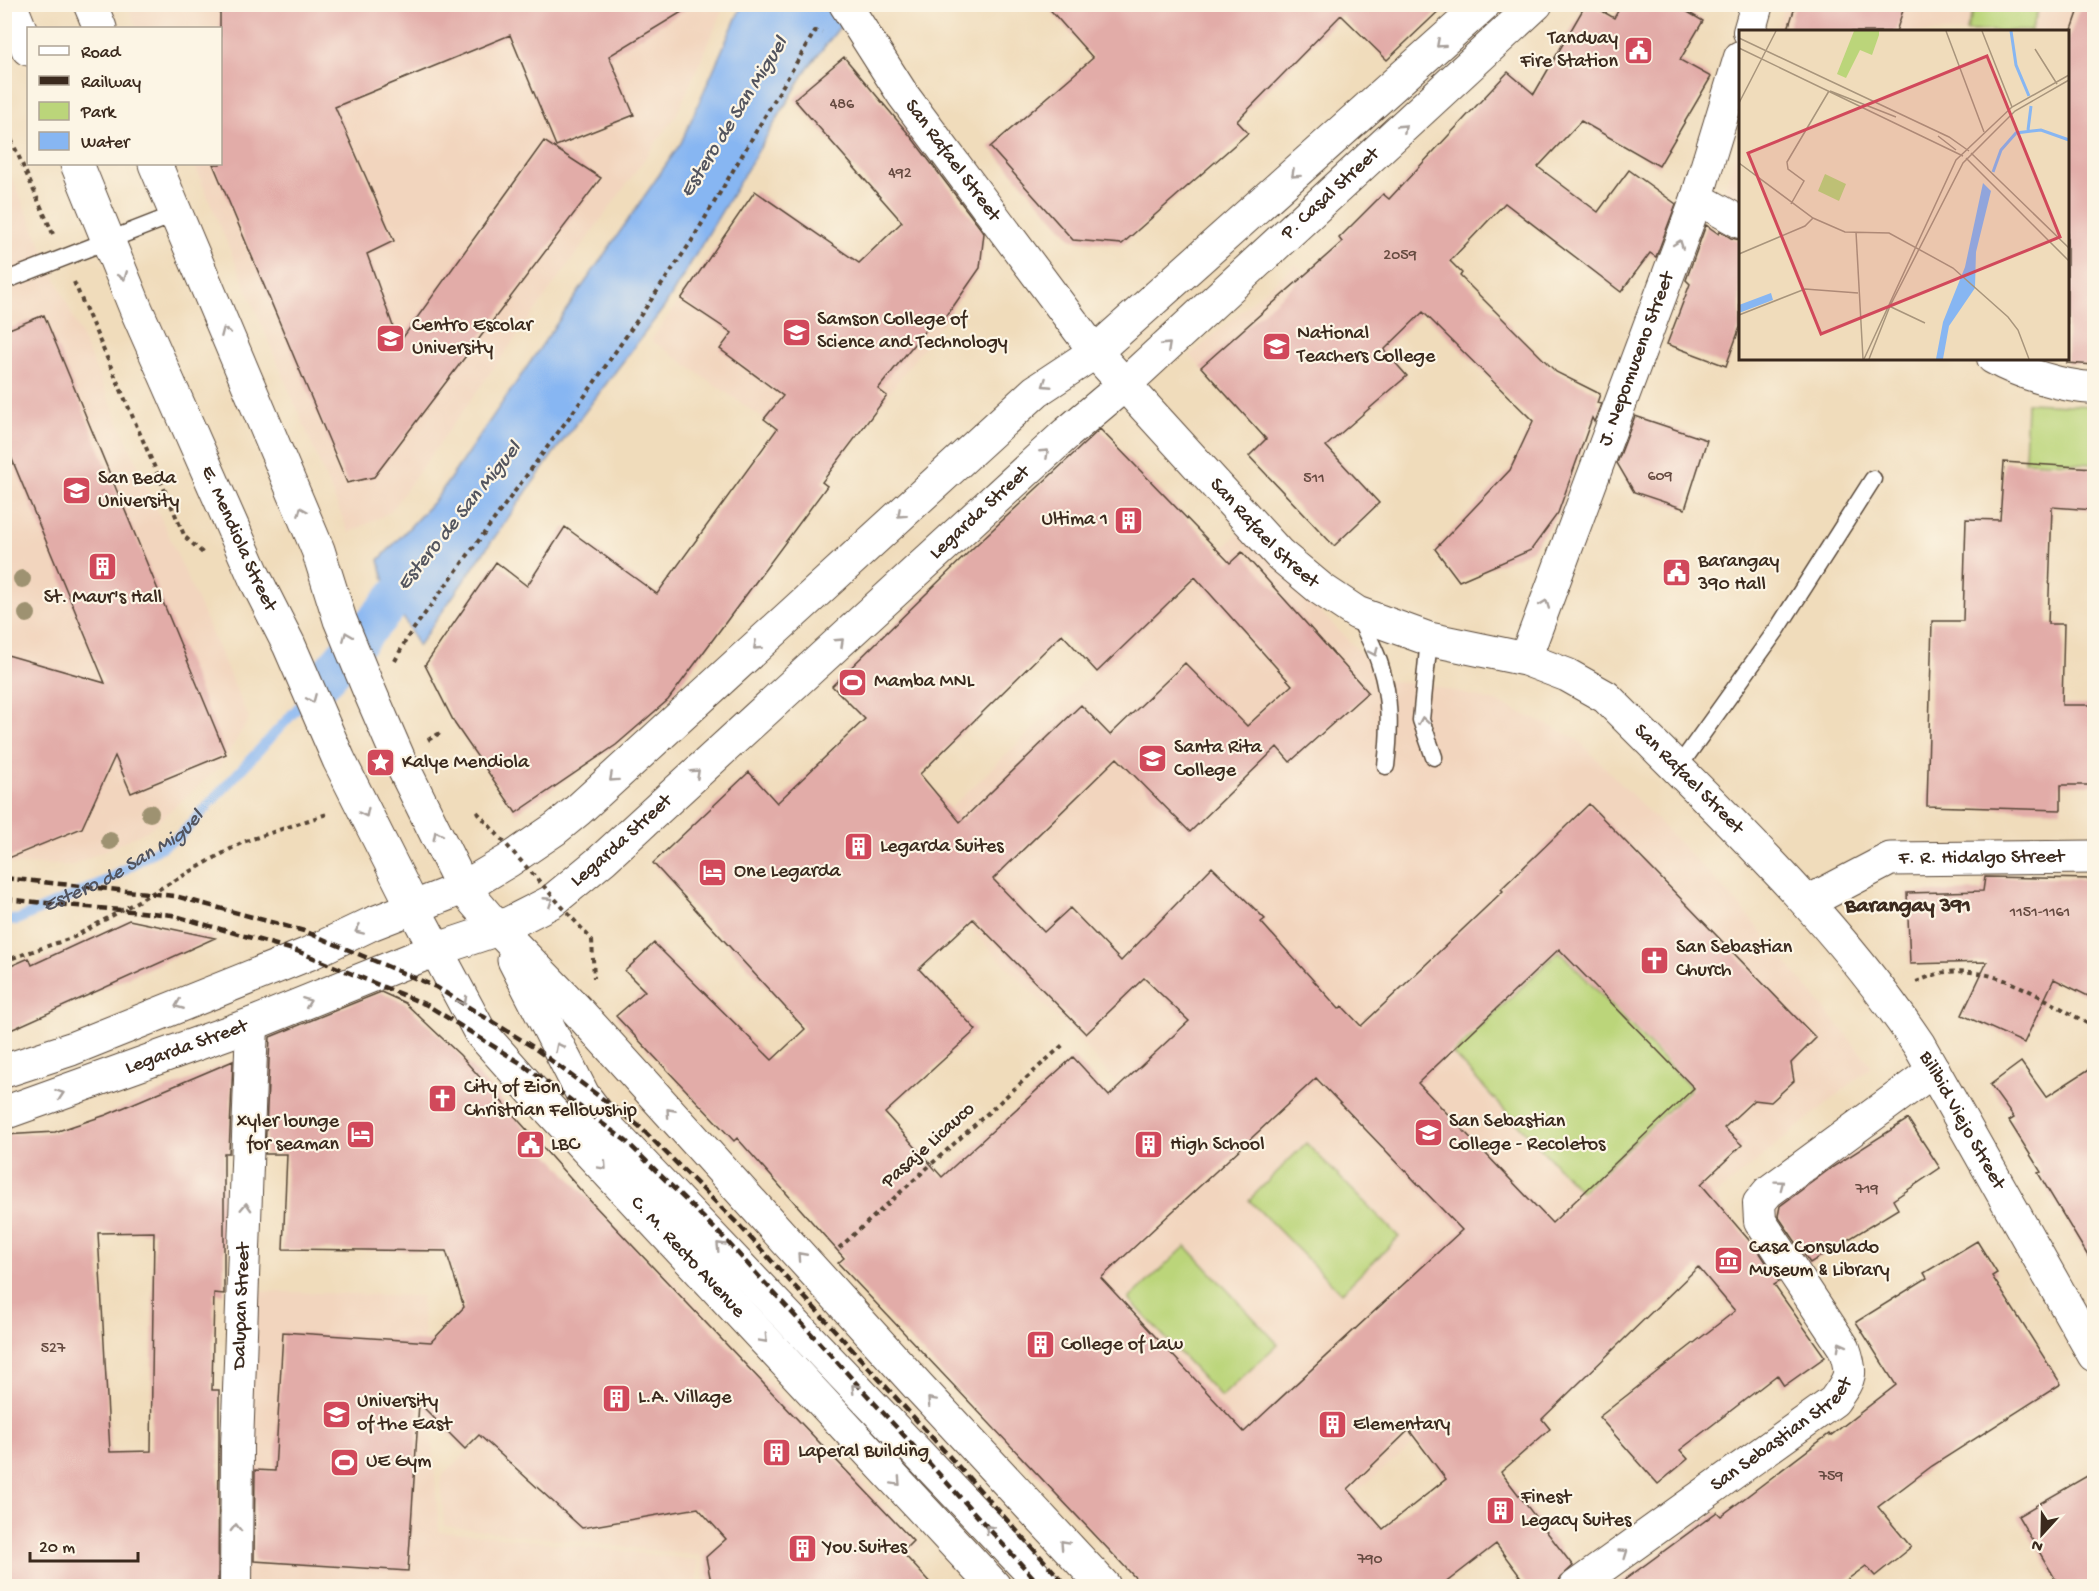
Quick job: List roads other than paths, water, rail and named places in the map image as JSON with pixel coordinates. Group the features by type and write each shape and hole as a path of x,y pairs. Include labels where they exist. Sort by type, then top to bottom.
{"main road":[{"path":"10,4 27,46"},
{"path":"90,4 100,27"},
{"name":"P. Casal Street","path":"1095,352 1484,4"},
{"name":"P. Casal Street","path":"1124,385 1517,11"},
{"name":"E. Mendiola Street","path":"77,165 140,320 250,567 289,645 339,760 413,908"},
{"path":"155,165 318,550 340,620 369,690 403,767 463,888"},
{"name":"San Rafael Street","path":"1095,352 1279,554 1321,589 1357,614 1429,639 1525,659 1567,675 1606,697 1808,902"},
{"name":"Legarda Street","path":"4,1071 71,1049 308,954 371,924 463,888 508,861 577,811 1036,391 1095,352"},
{"name":"Legarda Street","path":"4,1113 252,1023 435,950 498,929 551,902 602,860 1067,433 1124,385"},
{"name":"F. R. Hidalgo Street","path":"1808,902 1890,860 2094,857"},
{"name":"C. M. Recto Avenue","path":"463,888 498,929 576,1009 1104,1587"},
{"name":"Bilibid Viejo Street","path":"1808,902 1893,1005 1934,1070 2094,1355"},
{"name":"C. M. Recto Avenue","path":"413,908 480,1032 994,1587"},
{"name":"C. M. Recto Avenue","path":"498,929 583,1095 610,1130 1044,1587"}],"street":[{"path":"1750,30 1757,4"},
{"name":"San Rafael Street","path":"849,11 903,95 1095,352"},
{"name":"J. Nepomuceno Street","path":"1525,659 1696,198 1739,60"},
{"path":"1696,198 1739,221"},
{"path":"1996,360 2012,369 2094,388"},
{"name":"Dalupan Street","path":"236,1587 237,1446 252,1023"},
{"name":"San Sebastian Street","path":"1576,1587 1834,1401 1847,1381 1850,1366 1844,1348 1760,1221 1759,1203 1768,1192 1934,1070"}],"lane":[{"path":"4,280 176,214"},
{"path":"1677,769 1778,628 1873,479"},
{"path":"1357,614 1380,663 1386,692 1390,728 1386,766"},
{"path":"1429,639 1421,720 1434,757"}],"water":[{"path":"742,5 857,5 807,69 665,306 553,454 418,646 384,579 379,560 436,499 681,143"}],"waterway":[{"name":"Estero de San Miguel","path":"323,681 428,560"},
{"name":"Estero de San Miguel","path":"4,919 17,920 107,880 180,836 307,698"}],"railway":[{"path":"4,878 175,896 304,931 436,987 533,1047 639,1126 739,1225 1067,1586"},
{"path":"4,899 172,915 297,951 427,1005 522,1064 626,1141 724,1238 1041,1586"}],"place":[{"name":"Tanduay Fire Station","path":"1639,50"},
{"name":"Samson College of Science and Technology","path":"796,332"},
{"name":"Centro Escolar University","path":"391,338"},
{"name":"National Teachers College","path":"1276,346"},
{"name":"San Beda University","path":"77,491"},
{"name":"Ultima 1","path":"1129,520"},
{"name":"St. Maur's Hall","path":"103,567"},
{"name":"Barangay 390 Hall","path":"1677,573"},
{"name":"Mamba MNL","path":"853,682"},
{"name":"Santa Rita College","path":"1153,759"},
{"name":"Kalye Mendiola","path":"381,763"},
{"name":"Legarda Suites","path":"859,847"},
{"name":"One Legarda","path":"713,872"},
{"name":"San Sebastian Church","path":"1655,960"},
{"name":"City of Zion Christrian Fellowship","path":"443,1099"},
{"name":"San Sebastian College - Recoletos","path":"1428,1133"},
{"name":"xyler lounge for seaman","path":"360,1134"},
{"name":"LBC","path":"530,1145"},
{"name":"High School","path":"1149,1145"},
{"name":"Casa Consulado Museum & Library","path":"1728,1260"},
{"name":"College of Law","path":"1040,1345"},
{"name":"L.A. Village","path":"617,1398"},
{"name":"University of the East","path":"336,1414"},
{"name":"Elementary","path":"1332,1425"},
{"name":"Laperal Building","path":"777,1452"},
{"name":"UE Gym","path":"345,1462"},
{"name":"Finest Legacy Suites","path":"1500,1510"},
{"name":"You.Suites","path":"802,1548"}],"district":[{"name":"Barangay 391","path":"1908,907"}]}
